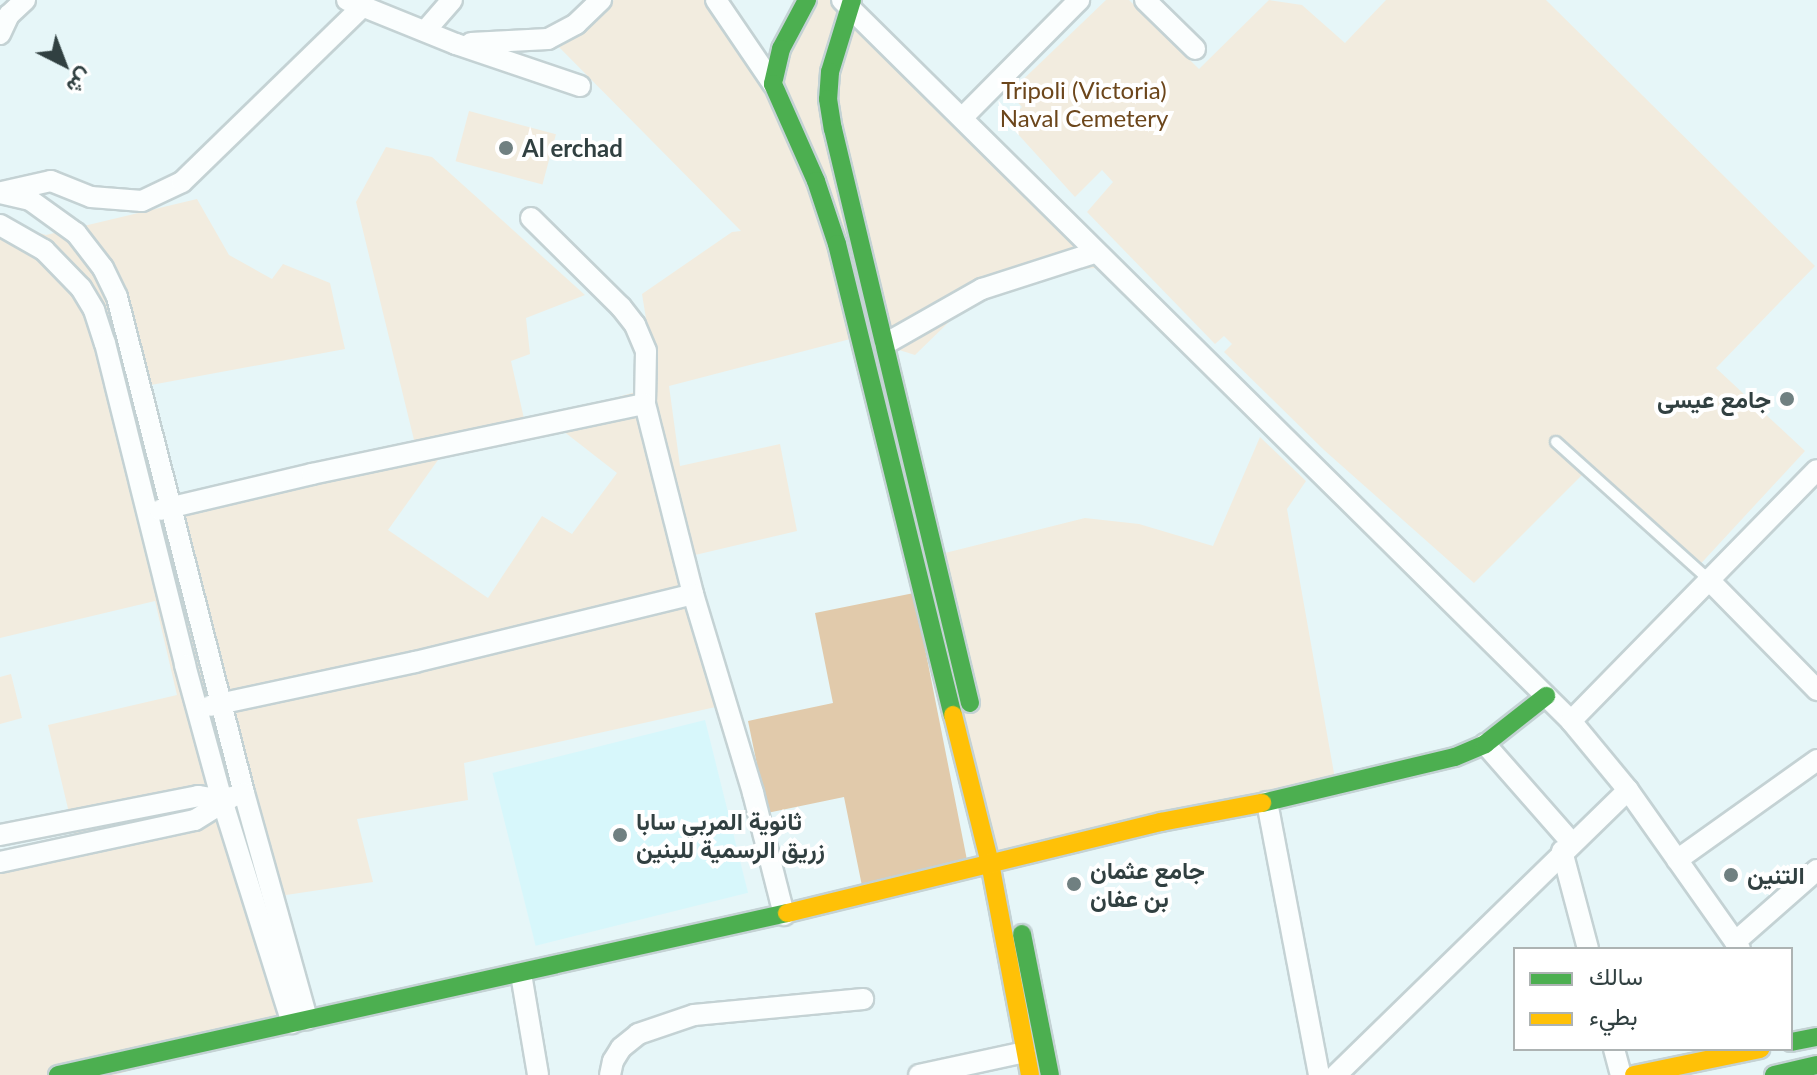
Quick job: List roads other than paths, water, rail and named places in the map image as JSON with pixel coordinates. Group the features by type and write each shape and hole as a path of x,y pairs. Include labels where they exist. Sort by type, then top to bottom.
{"street":[{"path":"0,34 9,15 25,0"},
{"path":"425,31 452,0"},
{"path":"456,44 548,39 576,24 601,0"},
{"path":"716,0 748,42 773,84 816,181 837,244 999,861 1050,1075"},
{"path":"773,84 781,49 807,0"},
{"path":"963,117 1079,0"},
{"path":"1145,0 1195,49"},
{"path":"847,2 1094,253 1571,721 1628,790 1738,946 1817,870"},
{"path":"847,2 830,72 828,99 975,723"},
{"path":"0,193 51,181 91,197 142,201 182,182 357,3 456,44 580,86"},
{"path":"748,42 781,49"},
{"path":"0,193 30,200 76,233 103,268 117,297 300,1021"},
{"path":"531,218 601,285 635,325 646,351 645,404 693,594 753,793 784,915"},
{"path":"0,225 44,250 65,269 94,310 222,800 300,1021"},
{"path":"885,344 982,289 1094,253"},
{"path":"148,510 170,510 312,474 645,404"},
{"path":"1571,721 1817,470"},
{"path":"1708,579 1817,690"},
{"path":"198,707 222,705 693,594"},
{"path":"58,1075 784,915 1161,822 1267,802 1455,757 1485,744 1546,696"},
{"path":"1485,744 1567,847 1588,947"},
{"path":"982,753 1030,1075"},
{"path":"1677,860 1817,760"},
{"path":"1336,1075 1628,790"},
{"path":"0,862 195,820 222,800 244,793"},
{"path":"0,835 198,796 222,800"},
{"path":"1267,802 1319,1075"},
{"path":"521,974 538,1075"},
{"path":"610,1075 613,1061 621,1048 638,1034 694,1015 863,999"},
{"path":"1793,1042 1817,1037"},
{"path":"1615,1051 1621,1075"},
{"path":"1634,1075 1750,1051"},
{"path":"919,1075 1025,1052"},
{"path":"1774,1075 1817,1065"}],"lane":[{"path":"1556,442 1708,579"}],"place":[{"name":"Al erchad","path":"506,148"},
{"name":"جامع عيسى","path":"1787,399"},
{"name":"ثانوية المربي سابا زريق الرسمية للبنين","path":"620,835"},
{"name":"التنين","path":"1731,875"},
{"name":"جامع عثمان بن عفان","path":"1074,884"}],"park label":[{"name":"Tripoli (Victoria) Naval Cemetery","path":"1084,104"}]}
